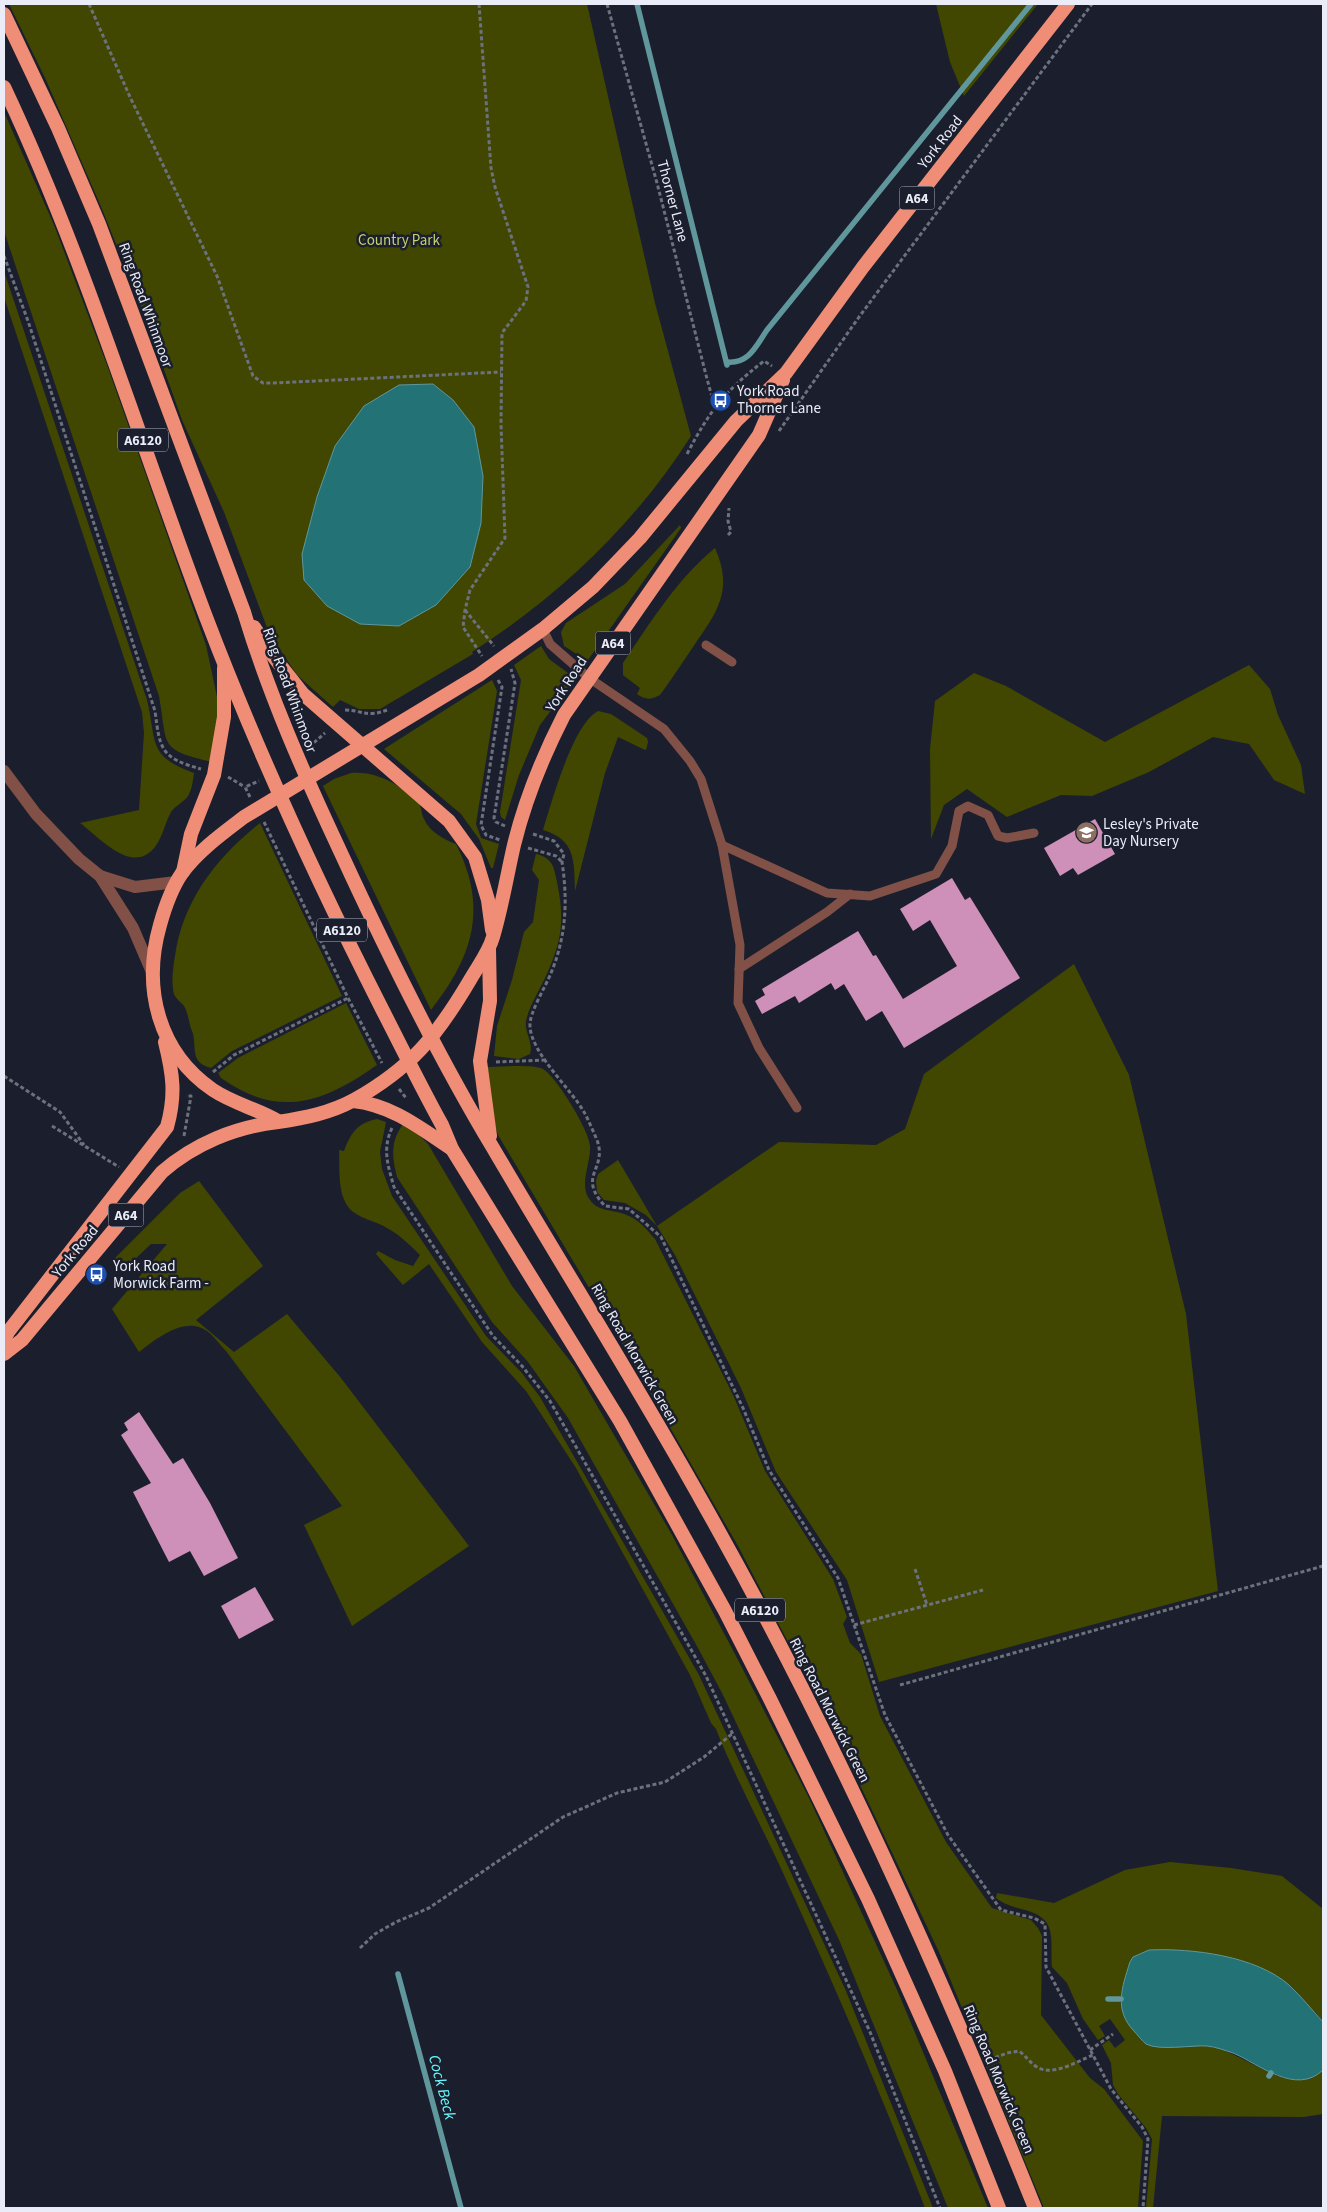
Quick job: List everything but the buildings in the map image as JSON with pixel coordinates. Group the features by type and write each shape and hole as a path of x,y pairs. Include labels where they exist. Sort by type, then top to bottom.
{"highway":[{"name":"York Road","path":"180,877 223,833 279,794 363,746 490,668 543,629 593,587 640,538 736,421 786,373 869,259 1068,4"},
{"name":"Ring Road Whinmoor","path":"4,14 58,128 102,233 134,314 168,414 244,612 263,673 306,778"},
{"name":"A6120","path":"4,88 31,146 86,281 206,617 224,662 279,794 349,945 442,1125 452,1149 620,1421 725,1611 868,1899 945,2072 999,2208"},
{"name":"York Road","path":"4,1354 22,1340 162,1172 174,1161 212,1140 232,1132 319,1115 353,1100 410,1063 432,1038 450,1015 491,943 514,845 548,746 564,715 759,435 786,373"},
{"name":"Ring Road Whinmoor","path":"244,612 273,656 303,694 440,812 475,856 488,900 491,943"},
{"name":"A6120","path":"180,877 191,834 208,795 219,747 224,717 224,662"},
{"name":"A6120","path":"306,778 360,896 432,1038"},
{"path":"180,877 164,910 156,939 152,970 155,1004 163,1031 179,1057 213,1090 236,1103 262,1111 278,1122"},
{"name":"Ring Road Morwick Green","path":"491,943 490,1000 480,1061 491,1145"},
{"name":"York Road","path":"4,1341 8,1332 167,1127 172,1108 174,1077 163,1031"},
{"name":"Ring Road Morwick Green","path":"432,1038 491,1145 705,1505 818,1718 910,1912 977,2065 1035,2208"},
{"name":"A6120","path":"353,1100 374,1104 399,1114 452,1149"}],"street":[{"path":"4,771 36,814 79,859 100,876 133,928 152,970"},
{"path":"100,876 135,887 180,877"}],"lane":[{"path":"543,629 550,644 589,678 664,729 690,760 700,779 722,845 740,945 738,1003 759,1048 797,1108"},
{"path":"706,645 732,662"},
{"path":"722,845 827,893 870,896 936,874 952,846 959,811 968,806 988,815 998,836 1007,838 1034,833"},
{"path":"740,969 850,894"}],"path":[{"path":"89,4 130,98 217,276 252,376 263,382 274,383 501,372"},
{"path":"479,4 494,187 528,287 526,301 502,333 501,372 505,538 470,590 463,627 502,687 481,825 486,834 514,845 546,852 556,856 562,862"},
{"name":"Thorner Lane","path":"607,4 657,183 712,397 717,404"},
{"path":"779,432 859,317 1092,4"},
{"path":"4,256 28,321 72,462 152,701 159,741 170,756"},
{"path":"686,456 717,404 734,385 764,361 786,373"},
{"path":"728,535 731,532 728,521 731,504"},
{"path":"465,610 514,675 515,683 494,818 496,822 549,838 558,844 564,854 562,862 565,879 564,930 552,972 530,1024 532,1034 546,1060 584,1112 598,1142 599,1159 591,1182 594,1194 605,1206 629,1209 661,1238 743,1408 769,1470 838,1578 885,1714 948,1835 1001,1910 1034,1918 1045,1924 1046,1967 1111,2089 1142,2127 1148,2140 1143,2208"},
{"path":"472,659 501,639"},
{"path":"346,709 364,715 377,714 396,705"},
{"path":"272,834 348,998 379,1057"},
{"path":"216,1069 234,1055 348,998"},
{"path":"490,1062 546,1060"},
{"path":"4,1076 60,1112 84,1145"},
{"path":"394,1123 386,1139 386,1160 394,1187 493,1336 522,1366 550,1401 706,1676 870,2032 940,2208"},
{"path":"52,1126 130,1174"},
{"path":"900,1685 1323,1566"},
{"path":"916,1569 927,1605"},
{"path":"854,1624 983,1590"},
{"path":"360,1948 375,1934 396,1922 429,1908 563,1817 617,1793 665,1782 704,1757 733,1734"},
{"path":"1090,2050 1113,2034"},
{"path":"977,2065 1007,2053 1019,2051 1035,2066 1043,2070 1060,2069 1093,2055"}],"green space":[{"name":"Country Park","path":"9,4 587,4 655,303 691,436 670,468 621,528 594,556 535,607 472,652 473,654 380,709 359,709 340,700 333,707 297,675 269,633 224,512 182,420 146,319 102,209 46,80"},
{"path":"936,4 1038,4 964,96 950,62"},
{"path":"4,112 54,225 107,365 206,645 217,697 217,725 212,762 195,758 174,749 165,736 159,696 4,231"},
{"path":"4,271 147,700 157,746 161,754 168,760 194,773 189,794 171,812 155,847 146,855 126,856 106,844 80,823 139,810 144,733 142,712 4,297"},
{"path":"680,525 681,528 588,660 564,646 561,632 566,623 625,584"},
{"path":"715,548 723,577 723,589 716,612 660,695 654,698 645,698 637,694 640,688 623,675 623,663 676,587"},
{"path":"541,646 549,659 572,676 574,680 540,725 519,775 505,820 501,817 500,812 521,680 514,665"},
{"path":"1249,665 1270,689 1278,715 1301,765 1305,794 1274,780 1249,744 1213,737 1149,772 1092,796 1061,795 1007,817 967,789 944,805 931,839 930,749 935,701 974,673 1006,686 1105,742"},
{"path":"492,680 497,691 476,824 481,838 499,844 493,868 491,868 479,839 461,814 384,749"},
{"path":"598,711 611,714 647,738 648,742 646,750 618,737 605,773 575,891 571,853 562,840 554,834 543,830 564,764 580,731"},
{"path":"351,773 370,774 379,777 405,791 421,807 423,817 429,827 442,837 456,844 466,867 472,889 472,930 458,970 431,1010 323,786 334,779"},
{"path":"260,823 342,996 232,1051 211,1068 199,1062 196,1058 194,1037 187,1011 174,994 172,980 179,936 194,898 204,881 230,850"},
{"path":"536,854 546,858 552,864 555,872 561,908 558,942 551,965 527,1017 526,1026 531,1045 530,1054 519,1059 494,1056 497,1026 512,980 524,932 533,922 539,880 532,870"},
{"path":"1074,964 1129,1075 1186,1314 1218,1591 879,1682 847,1580 776,1472 741,1388 675,1255 657,1226 779,1142 876,1145 905,1129 924,1074"},
{"path":"346,1003 377,1065 338,1089 319,1097 282,1102 262,1099 242,1091 221,1078 218,1073 238,1058"},
{"path":"486,1067 538,1067 548,1073 571,1104 588,1139 590,1152 585,1183 587,1195 600,1208 633,1218 655,1239 734,1397 765,1471 833,1579 847,1617 843,1624 850,1643 861,1654 880,1716 946,1842 992,1908 1031,1920 1042,1936 1041,2015 1090,2078 1104,2089 1143,2141 1138,2208 1044,2208 939,1952 835,1732 738,1546 616,1333 498,1135 491,1112"},
{"path":"377,1119 386,1122 380,1152 382,1169 392,1196 486,1336 521,1372 540,1397 699,1675 846,1991 933,2208 925,2208 876,2085 824,1964 690,1675 576,1468 526,1391 482,1342 429,1264 403,1285 376,1254 378,1251 395,1260 413,1266 420,1255 396,1234 352,1211 345,1202 340,1180 339,1150 344,1151 352,1134 360,1126"},
{"path":"403,1124 417,1133 428,1144 512,1286 574,1366 672,1535 809,1798 898,1992 988,2208 948,2208 840,1942 722,1693 568,1418 528,1362 492,1322 397,1177 393,1150 396,1137"},
{"path":"618,1160 657,1226 646,1215 625,1203 604,1200 597,1192 596,1181 598,1174"},
{"path":"199,1181 263,1266 196,1320 234,1352 287,1314 341,1378 469,1546 352,1626 304,1525 342,1506 226,1351 207,1331 189,1326 180,1327 162,1335 139,1352 112,1309 167,1244 151,1244 130,1264 112,1261 180,1193"},
{"path":"1170,1862 1231,1868 1282,1876 1323,1909 1323,2022 1316,2013 1149,1950 1133,1957 1130,1962 1120,2002 1156,2046 1208,2046 1222,2049 1277,2076 1292,2079 1323,2070 1323,2114 1304,2117 1162,2116 1153,2208 1146,2208 1152,2139 1146,2128 1118,2094 1113,2085 1111,2063 1102,2045 1109,2040 1115,2048 1125,2040 1110,2019 1099,2026 1105,2036 1098,2040 1083,2019 1067,1983 1052,1967 1051,1939 1048,1924 1036,1914 1006,1904 996,1898 997,1893 1054,1903 1125,1870"}],"shaded area":[{"path":"433,384 453,400 474,427 483,476 481,523 470,567 436,605 399,626 360,624 327,606 304,580 302,554 317,497 335,446 364,406 399,385"},
{"path":"1149,1950 1184,1951 1223,1956 1259,1967 1275,1975 1289,1985 1323,2022 1323,2070 1312,2077 1301,2080 1290,2079 1266,2070 1233,2053 1217,2048 1207,2046 1159,2047 1146,2044 1127,2022 1123,2014 1121,1998 1130,1962 1133,1957"}],"waterway":[{"path":"637,4 727,365"},
{"path":"727,362 741,360 751,353 767,330 1031,4"},
{"name":"Cock Beck","path":"398,1974 461,2208"},
{"path":"1108,1999 1121,1999"}],"place":[{"name":"York Road Thorner Lane","path":"721,400"},
{"name":"Lesley's Private Day Nursery","path":"1087,833"},
{"name":"York Road Morwick Farm -","path":"97,1275"}]}
